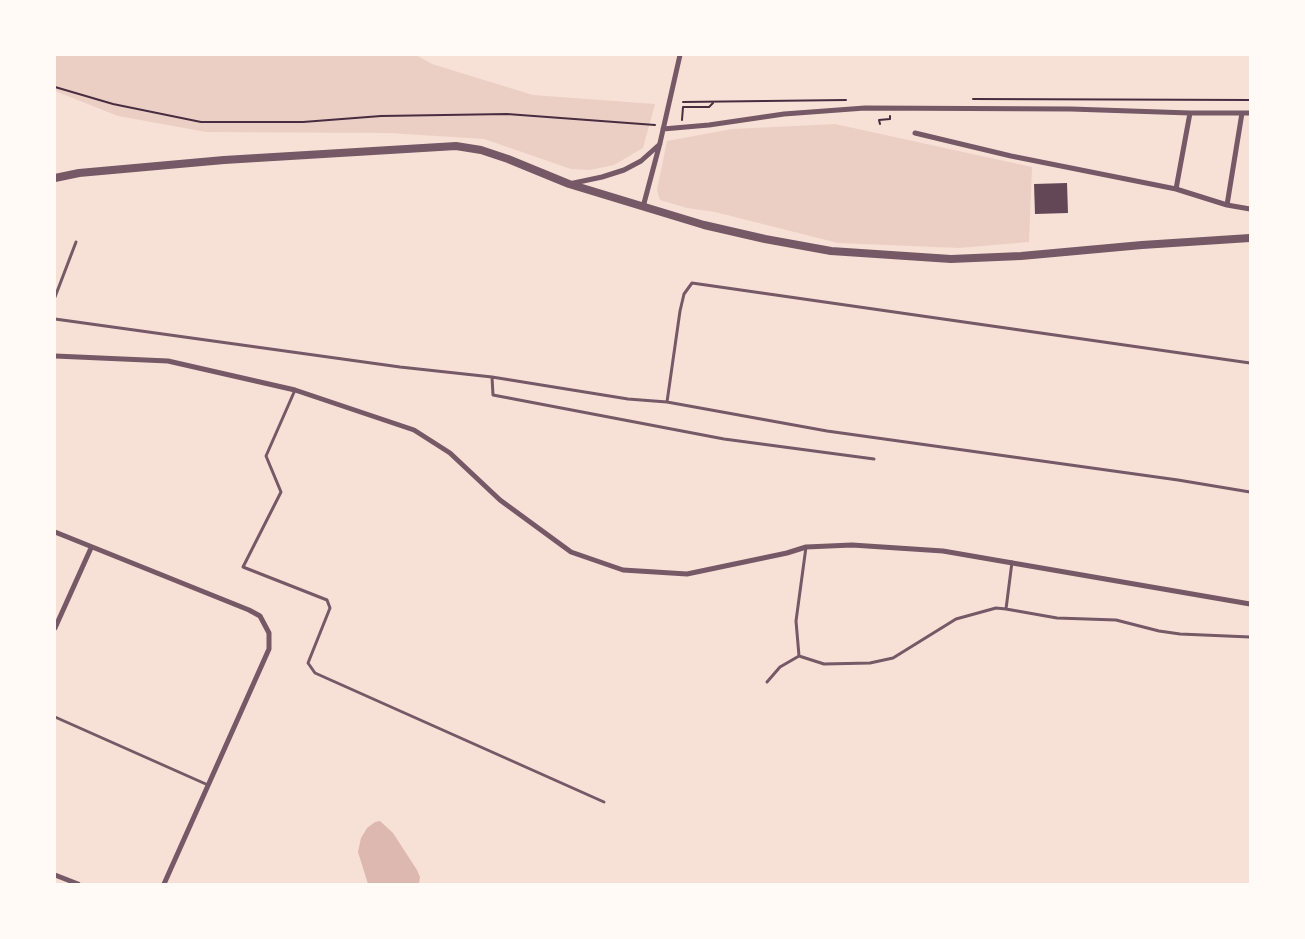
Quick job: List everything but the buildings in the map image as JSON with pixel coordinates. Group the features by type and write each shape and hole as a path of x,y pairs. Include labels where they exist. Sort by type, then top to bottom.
{"street":[{"path":"643,207 680,55"},
{"path":"664,126 709,125 784,114 865,108 1071,109 1250,113"},
{"path":"1176,189 1190,113"},
{"path":"1227,205 1242,113"},
{"path":"915,133 1011,156 1176,189 1227,205 1250,209"},
{"path":"569,184 624,170 641,161 660,143"},
{"path":"55,178 79,173 214,161 456,146 481,150 508,158 569,184 721,229 831,251 951,259 1021,256 1250,238"},
{"path":"55,356 168,361 295,390 414,430 450,453 500,500 571,552 623,570 687,574 806,547 852,545 943,551 1250,604"},
{"path":"55,532 249,610 260,616 268,628 271,638 269,649 164,884"},
{"path":"55,628 91,548"},
{"path":"55,875 78,884"}],"lane":[{"path":"55,298 76,242"},
{"path":"667,402 680,312 684,294 692,283 1250,363"},
{"path":"55,319 400,367 492,377 628,399 667,402 827,431 1178,480 1250,492"},
{"path":"492,377 493,395 724,439 874,459"},
{"path":"295,390 266,456 281,492 243,567 327,600 330,608 308,663 315,673 604,802"},
{"path":"799,656 796,621 806,547"},
{"path":"1006,609 1012,562"},
{"path":"767,682 780,667 799,656 824,664 836,665 893,658 956,619 996,608 1056,618 1116,620 1159,631 1180,634 1250,637"},
{"path":"55,718 208,785"}],"path":[{"path":"55,87 113,104 201,122 303,122 381,116 507,114 664,126"},
{"path":"682,120 683,107 709,107 713,102"},
{"path":"880,124 879,120 890,119 890,113"}],"shaded area":[{"path":"55,55 416,55 432,64 533,95 655,104 643,148 614,165 590,170 571,169 484,139 389,133 206,132 118,116 55,91"},
{"path":"835,124 1032,167 1029,242 959,248 838,243 660,200 657,190 667,141 732,129"},
{"path":"380,821 393,833 417,870 420,877 419,884 368,884 358,852 361,838 367,828"}]}
